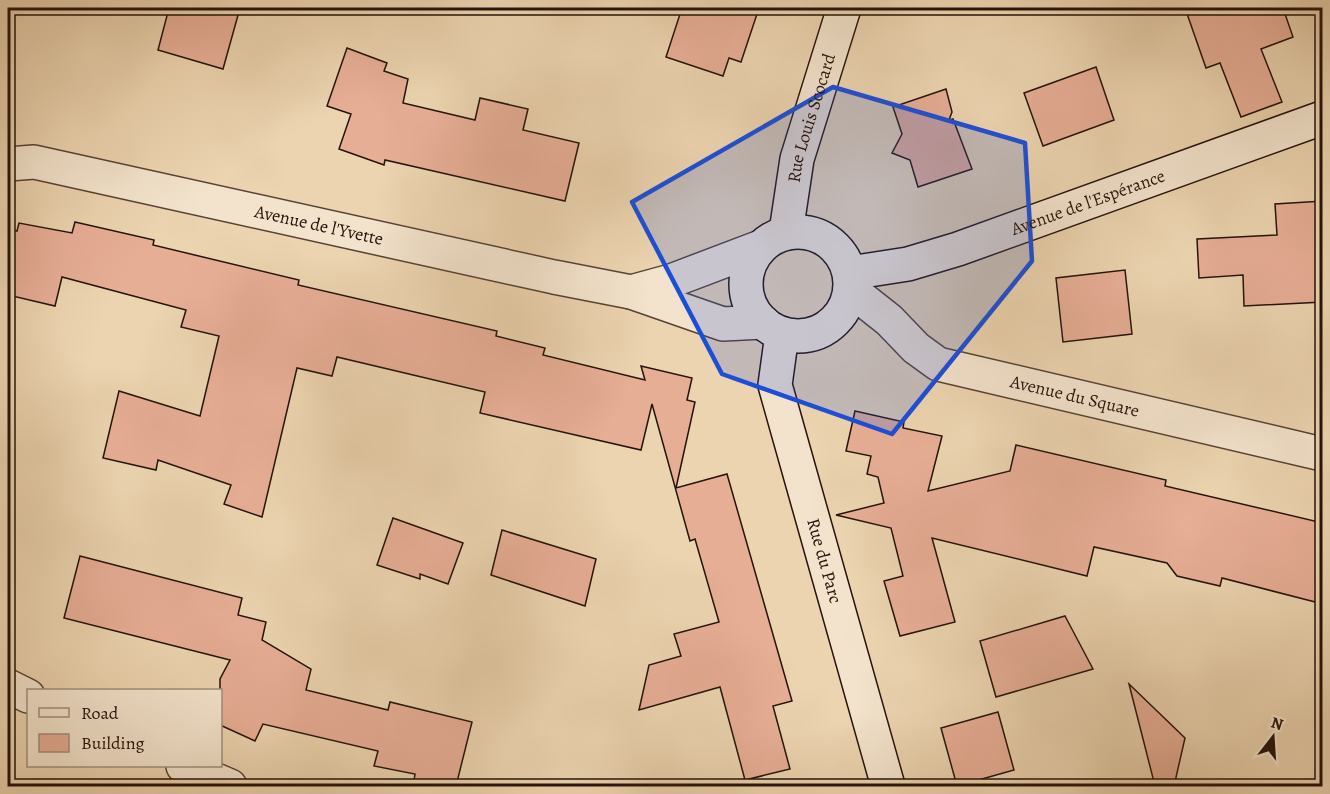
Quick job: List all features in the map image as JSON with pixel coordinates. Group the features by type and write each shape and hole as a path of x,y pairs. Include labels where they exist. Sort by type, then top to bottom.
{"street":[{"name":"Rue Louis Scocard","path":"786,232 798,159 844,8"},
{"name":"Avenue de l'Espérance","path":"850,281 958,249 1323,118"},
{"name":"Avenue de l'Yvette","path":"8,164 34,162 631,292 723,324 772,328"},
{"path":"786,232 814,233 838,248 850,281 843,311 827,328 804,336 772,328 748,299 746,272 758,248 786,232"},
{"name":"Avenue de l'Yvette","path":"631,292 671,281 758,248"},
{"name":"Avenue du Square","path":"850,281 916,348 938,364 1323,454"},
{"name":"Rue du Parc","path":"772,328 777,356 778,395 888,786"},
{"path":"8,686 27,696"},
{"path":"187,767 230,786"}],"highlighted area":[{"path":"833,87 1025,143 1032,261 892,434 722,374 632,202"}],"building":[{"path":"169,8 240,8 223,69 158,50"},
{"path":"682,8 759,8 741,62 729,58 723,76 666,57"},
{"path":"1185,8 1283,8 1293,37 1261,49 1282,102 1241,117 1220,63 1206,68"},
{"path":"347,48 387,63 384,71 408,79 403,103 475,120 480,98 528,109 523,130 579,143 565,201 385,160 384,165 339,149 351,114 327,106"},
{"path":"1096,67 1114,120 1043,146 1024,93"},
{"path":"946,89 952,112 949,120 953,119 972,169 918,187 910,160 892,153 902,134 893,107"},
{"path":"1323,201 1323,302 1244,306 1243,275 1199,278 1197,239 1277,235 1275,204"},
{"path":"75,222 154,240 153,245 299,280 298,285 497,331 496,336 545,348 543,355 645,380 641,366 692,378 687,400 695,402 676,488 727,474 792,701 773,706 790,769 745,780 720,687 639,710 649,665 681,656 674,634 719,622 695,539 690,541 652,404 641,450 480,413 485,392 337,357 332,376 297,368 262,517 224,504 231,485 158,460 156,470 103,458 119,391 200,416 219,336 181,327 186,310 62,277 55,306 8,295 8,229 17,231 19,223 72,233"},
{"path":"1125,270 1132,334 1063,342 1056,278"},
{"path":"855,411 904,422 903,428 942,436 928,491 1010,471 1016,445 1166,480 1165,486 1323,523 1323,604 1222,578 1220,586 1177,576 1167,563 1094,547 1087,576 932,538 955,622 900,636 884,581 903,576 891,528 836,515 884,503 878,477 867,474 871,456 846,451"},
{"path":"393,518 463,543 448,584 420,574 420,579 377,565"},
{"path":"502,530 596,559 585,606 491,575"},
{"path":"80,556 242,598 238,615 266,622 262,640 311,669 306,690 388,710 390,702 472,722 456,786 414,780 415,774 374,766 378,751 263,724 255,741 222,726 220,679 230,660 64,618"},
{"path":"1065,616 1093,669 996,697 980,641"},
{"path":"1129,684 1185,738 1174,786 1155,786"},
{"path":"998,712 1014,770 957,786 941,728"}]}
